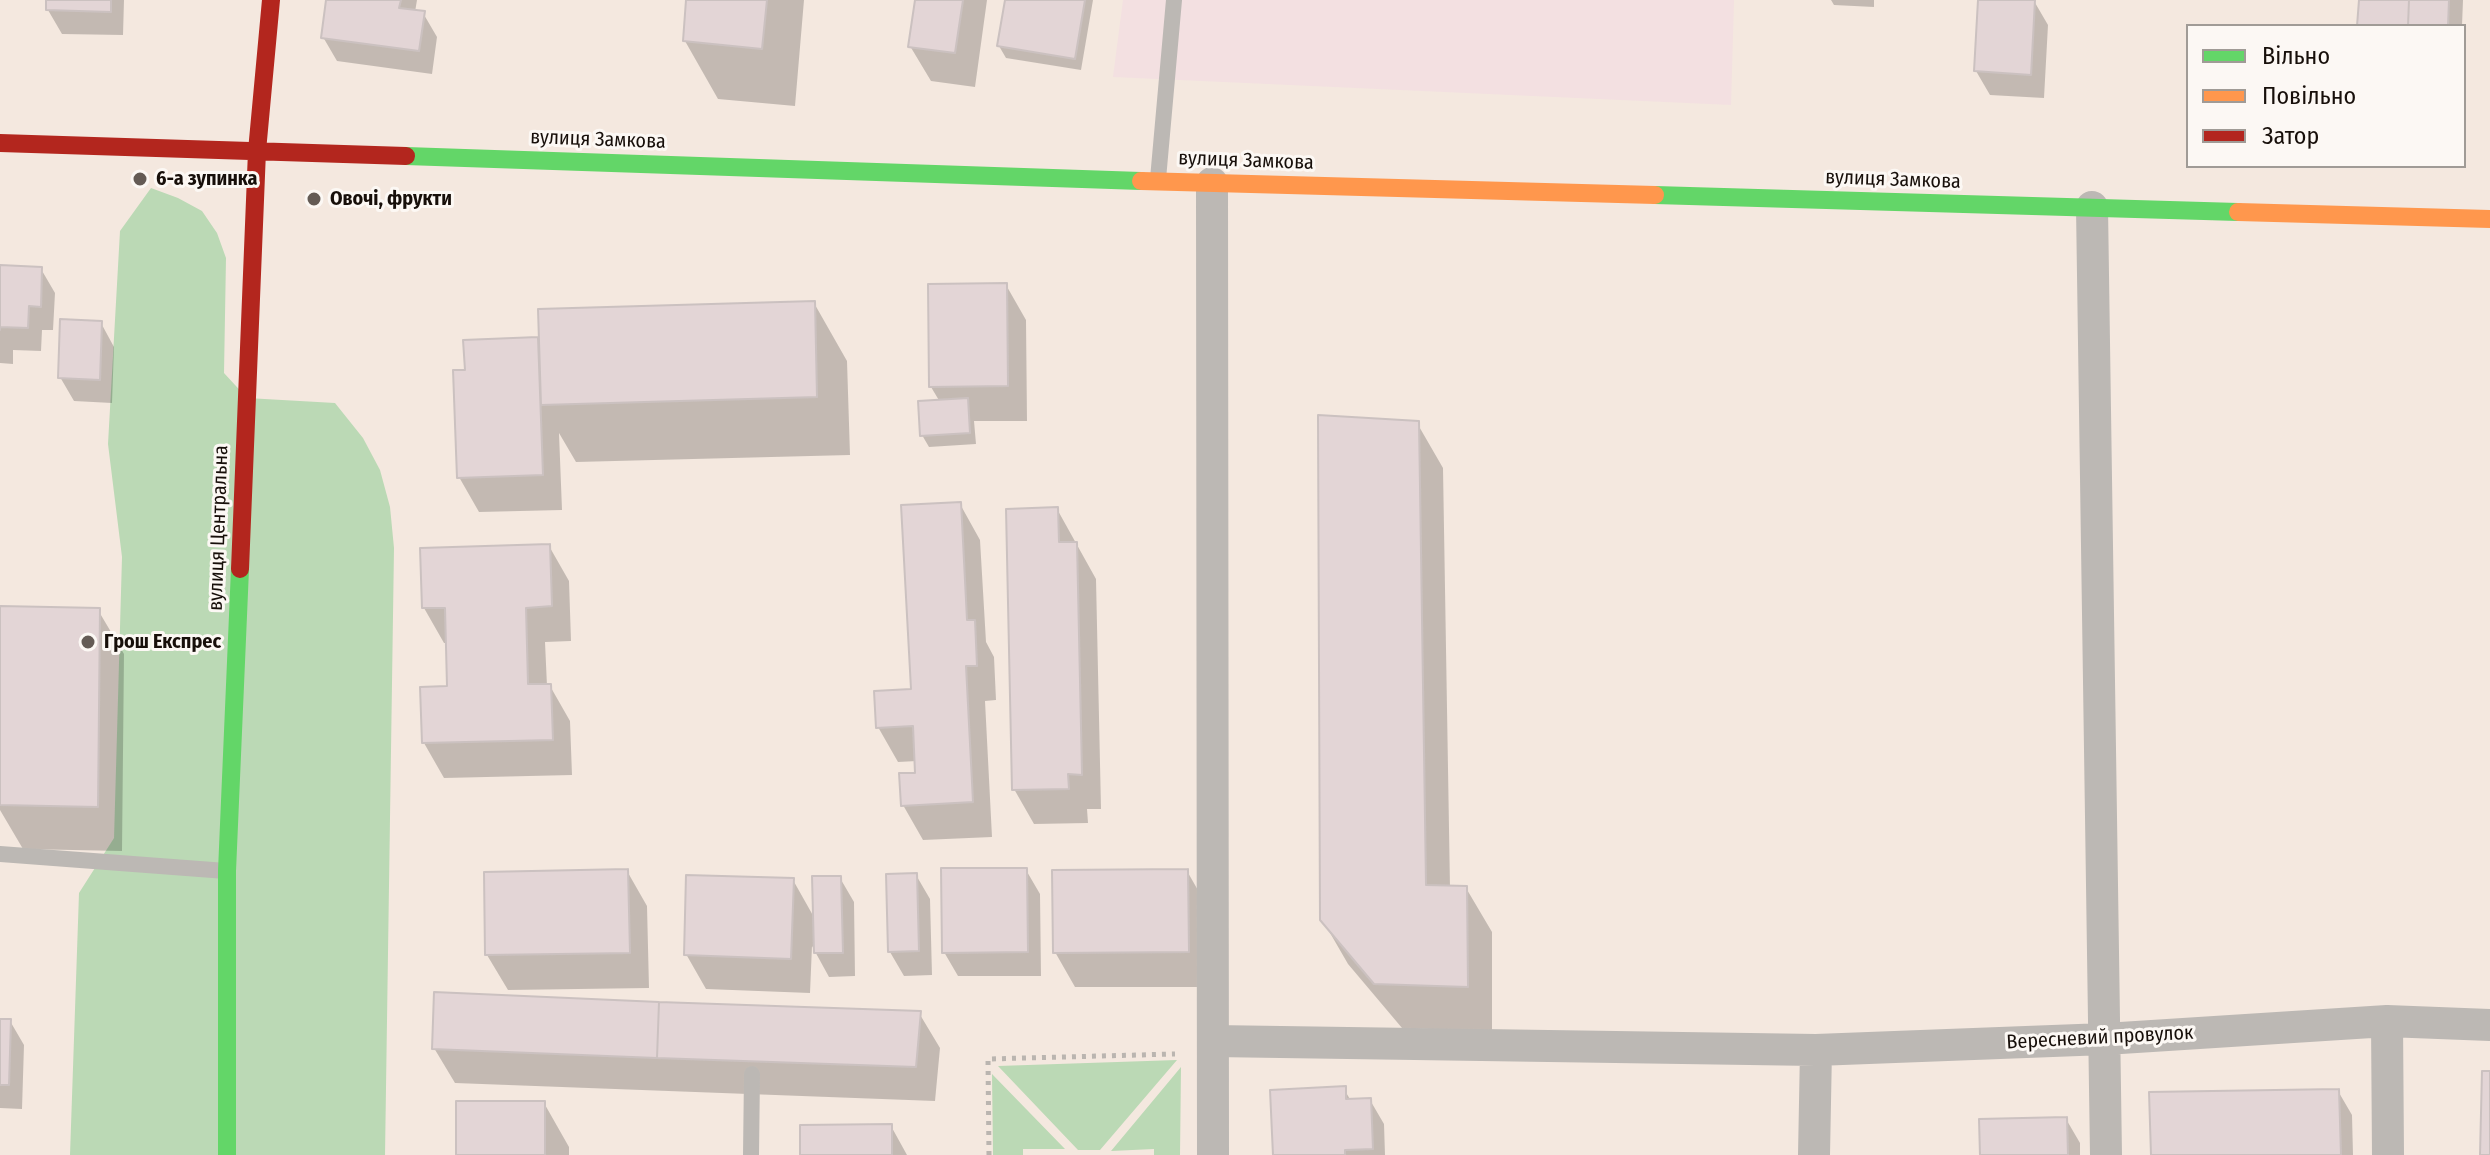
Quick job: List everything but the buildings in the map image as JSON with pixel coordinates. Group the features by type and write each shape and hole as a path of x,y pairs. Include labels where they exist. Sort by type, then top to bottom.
{"street":[{"name":"вулиця Центральна","path":"227,1155 227,871 257,151 271,0"},
{"name":"вулиця Замкова","path":"0,143 1212,183 2490,219"},
{"path":"1212,183 1213,1155"},
{"path":"2092,207 2106,1155"},
{"path":"2387,1021 2388,1155"},
{"name":"Вересневий провулок","path":"1214,1047 1816,1050 2105,1039 2387,1021 2490,1025"},
{"path":"1814,1155 1816,1050"}],"lane":[{"path":"1158,181 1174,0"},
{"path":"0,854 227,871"},
{"path":"751,1155 752,1074"}],"path":[{"path":"989,1155 988,1059 1214,1047"}],"shaded area":[{"path":"1123,0 1734,0 1731,105 1113,77"}],"green space":[{"path":"151,188 202,211 217,233 226,258 224,373 247,398 335,403 363,438 380,470 390,507 394,548 385,1155 70,1155 79,893 114,838 122,557 108,444 120,231"},
{"path":"1177,1060 1100,1150 1078,1150 998,1066"},
{"path":"1181,1067 1180,1155 1154,1155 1154,1149 1111,1151"},
{"path":"992,1074 1065,1149 1023,1149 1023,1155 993,1155"}],"traffic: fast":[{"path":"406,156 1141,181"},
{"path":"1655,195 2238,212"},
{"path":"227,1155 227,871 240,569"}],"traffic: slow":[{"path":"1141,181 1655,195"},
{"path":"2238,212 2490,219"}],"traffic: jam":[{"path":"240,569 257,151 271,0"},
{"path":"0,143 406,156"}],"place":[{"name":"6-а зупинка","path":"140,179"},
{"name":"Овочі, фрукти","path":"314,199"},
{"name":"Грош Експрес","path":"88,642"}]}
